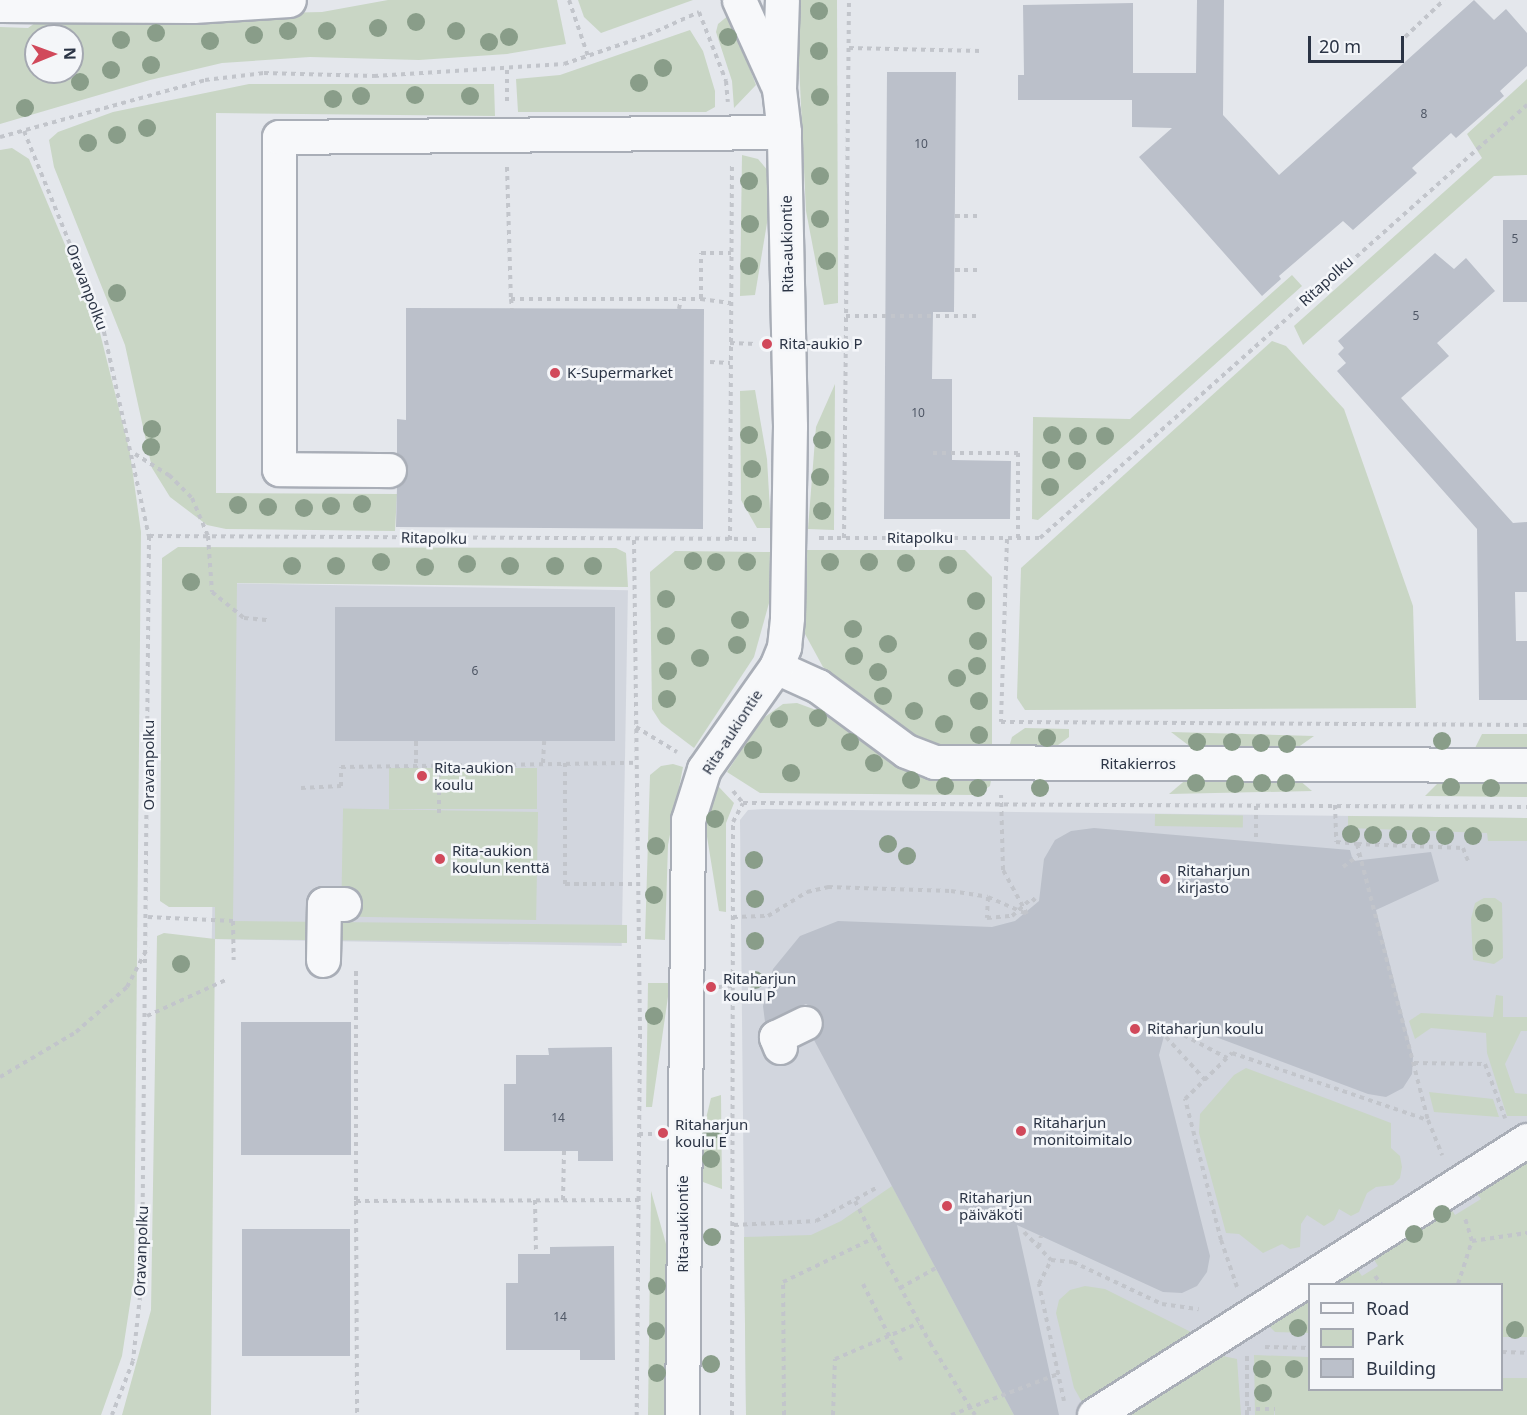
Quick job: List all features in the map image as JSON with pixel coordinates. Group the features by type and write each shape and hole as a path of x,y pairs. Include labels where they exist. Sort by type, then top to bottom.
{"street":[{"path":"0,5 193,6 289,0"},
{"name":"Rita-aukiontie","path":"740,0 779,89"},
{"name":"Rita-aukiontie","path":"682,1415 687,830 704,769 776,667 784,647 787,617 790,539 784,132 779,89 782,0"},
{"path":"0,17 28,19 44,5"},
{"path":"389,470 279,469 279,137 784,132"},
{"name":"Ritakierros","path":"776,667 818,686 906,751 934,762 1527,765"},
{"path":"323,960 324,904 344,904"},
{"path":"780,1047 776,1037 805,1023"},
{"path":"1316,1283 1454,1186 1521,1144"},
{"path":"1079,1410 1247,1331 1308,1288"}],"path":[{"path":"568,0 588,56"},
{"path":"844,538 849,0"},
{"path":"1405,37 1444,0"},
{"path":"849,48 981,51"},
{"path":"507,70 508,283 512,309"},
{"name":"Ritapolku","path":"149,536 634,540 1040,538 1527,105"},
{"name":"Oravanpolku","path":"0,137 24,131 102,323 134,453 149,536 148,946 142,1278 133,1361 112,1415"},
{"path":"955,216 981,216"},
{"path":"701,299 701,253 731,253"},
{"path":"955,270 980,270"},
{"path":"511,299 701,299 730,303"},
{"path":"679,309 681,299"},
{"path":"846,316 981,316"},
{"path":"730,343 767,345"},
{"path":"816,349 846,349"},
{"path":"710,362 730,363"},
{"path":"134,453 169,475 192,498 208,536 212,592 244,618 269,620"},
{"path":"933,453 1018,453 1018,538"},
{"path":"1006,539 1001,722 1527,724"},
{"path":"634,540 638,884 637,1415"},
{"path":"636,727 704,769 729,787 743,803 1527,807"},
{"path":"416,741 416,764"},
{"path":"543,763 544,741"},
{"path":"565,763 566,884 638,884"},
{"path":"301,788 341,786 341,767 416,764 637,763"},
{"path":"439,764 439,813"},
{"path":"732,1415 733,822 743,803"},
{"path":"733,917 768,916 807,891 828,887 951,891 988,897 1027,914 1003,870 1001,804"},
{"path":"1335,805 1336,842 1463,848 1469,864"},
{"path":"1256,806 1256,842"},
{"path":"1357,844 1428,1120 1454,1186 1472,1241 1458,1283"},
{"path":"1343,867 1360,854"},
{"path":"988,897 987,918 1012,916 1032,898 1037,903"},
{"path":"148,917 232,921 234,960"},
{"path":"0,1077 76,1032 127,987 148,946"},
{"path":"356,960 357,1415"},
{"path":"147,1016 228,979"},
{"path":"711,987 734,986"},
{"path":"1176,1031 1227,1058"},
{"path":"1166,1037 1206,1081"},
{"path":"1247,1415 1247,1331 1185,1099 1206,1081 1232,1053 1428,1120"},
{"path":"1414,1063 1485,1064 1521,1144"},
{"path":"563,1200 564,1151"},
{"path":"734,1225 816,1221 876,1188"},
{"path":"536,1200 536,1254"},
{"path":"356,1201 639,1200"},
{"path":"855,1201 919,1323 975,1415"},
{"path":"1023,1232 1051,1260 1073,1262 1162,1304 1308,1347"},
{"path":"1472,1241 1527,1233"},
{"path":"1039,1247 1041,1236"},
{"path":"784,1415 783,1282 873,1238"},
{"path":"1051,1260 1039,1284 1058,1374 1079,1410"},
{"path":"900,1288 936,1268"},
{"path":"863,1284 901,1360"},
{"path":"833,1415 835,1359 919,1323"},
{"path":"1503,1352 1527,1353"},
{"path":"951,1415 1058,1374"},
{"path":"1247,1409 1275,1409"}],"shaded area":[{"name":"Rita-aukion koulu","path":"218,583 628,590 622,946 212,939"},
{"name":"Ritaharjun koulu","path":"766,809 1527,818 1527,1415 746,1415 740,820 748,810"}],"green space":[{"path":"388,0 557,0 566,44 507,54 419,60 310,57 222,63 150,80 0,124 0,27 24,28 24,84 84,84 84,24 34,24 42,18 322,12"},
{"path":"578,0 693,0 601,33 584,17"},
{"path":"796,0 837,0 838,303 824,305 806,211"},
{"path":"729,15 756,85 734,108 732,81 716,32 718,24"},
{"path":"690,30 703,51 715,91 715,107 706,112 518,112 516,79 560,75"},
{"path":"1527,79 1527,175 1494,176 1303,345 1294,326 1482,158 1467,134"},
{"path":"249,84 494,84 495,116 216,113 216,493 397,494 395,531 226,529 207,525 170,497 152,468 125,345 54,167 49,140 58,132 113,112"},
{"path":"12,148 29,159 97,321 130,453 141,532 134,1278 122,1356 101,1415 0,1415 0,150"},
{"path":"742,155 758,159 769,172 770,205 755,295 740,296"},
{"path":"1292,275 1302,286 1038,520 1032,519 1033,417 1130,419"},
{"path":"1272,341 1286,346 1344,409 1413,606 1416,708 1025,710 1017,698 1021,568"},
{"path":"835,384 834,530 808,529 816,427"},
{"path":"755,390 767,459 771,528 757,528 741,500 740,391"},
{"path":"178,547 616,548 626,553 628,587 237,583 233,921 627,925 627,943 215,939 215,907 169,907 160,901 162,558"},
{"path":"805,550 965,550 992,577 992,746 945,746 926,741 895,723 823,667 805,634"},
{"path":"675,551 770,552 769,603 754,657 694,748 661,723 652,709 650,572"},
{"path":"797,703 827,714 898,766 920,776 991,780 990,786 977,795 760,793 727,772 762,719 783,704"},
{"path":"1025,728 1069,729 1069,737 1054,748 1009,747 1012,737"},
{"path":"1171,732 1314,736 1290,753 1196,751"},
{"path":"1482,734 1527,734 1527,750 1474,750"},
{"path":"673,764 683,767 668,845 665,940 645,939 650,775 661,766"},
{"path":"389,768 537,768 537,809 389,809"},
{"path":"1195,772 1292,774 1312,791 1169,794"},
{"path":"1441,780 1527,781 1527,797 1425,796"},
{"path":"718,786 734,803 726,823 726,912 719,911 704,818"},
{"name":"Rita-aukion koulun kenttä","path":"343,809 538,812 536,920 341,917"},
{"path":"1155,814 1243,816 1243,828 1155,826"},
{"path":"1348,816 1527,818 1527,841 1488,841 1487,833 1348,828"},
{"path":"1484,898 1495,898 1502,903 1503,958 1494,964 1473,960 1471,919 1475,903"},
{"path":"164,933 215,939 211,1415 122,1415 151,1310 157,936"},
{"path":"648,983 670,983 652,1107 646,1107"},
{"path":"1496,995 1503,996 1503,1017 1527,1017 1527,1031 1521,1031 1505,1064 1515,1093 1527,1094 1527,1116 1507,1116 1487,1053 1486,1033 1431,1028 1415,1039 1409,1021 1421,1013 1493,1017"},
{"path":"1246,1068 1391,1123 1391,1148 1400,1156 1402,1167 1400,1178 1393,1185 1376,1187 1367,1193 1359,1212 1351,1216 1339,1209 1334,1220 1324,1226 1307,1215 1301,1224 1300,1247 1290,1249 1282,1244 1263,1253 1239,1234 1226,1233 1199,1133 1200,1114 1234,1075"},
{"path":"1429,1092 1493,1099 1499,1117 1434,1112"},
{"path":"721,1095 722,1189 703,1182 700,1143 711,1098"},
{"path":"1527,1151 1527,1337 1503,1337 1503,1283 1323,1283 1354,1265 1362,1276 1378,1266 1368,1250 1447,1202 1455,1215 1481,1199 1470,1186"},
{"path":"892,1186 1014,1415 746,1415 744,1237 811,1235 841,1221"},
{"path":"651,1191 670,1258 668,1415 648,1415"},
{"path":"1085,1286 1105,1289 1193,1333 1093,1403 1082,1402 1074,1388 1056,1313 1059,1300 1070,1290"},
{"path":"1308,1292 1308,1333 1275,1332 1267,1324"},
{"path":"1218,1355 1237,1359 1241,1415 1116,1415"},
{"path":"1254,1355 1308,1357 1308,1391 1503,1391 1503,1378 1527,1378 1527,1415 1275,1415 1275,1407 1274,1415 1255,1415"}],"building":[{"path":"1197,0 1224,0 1223,115 1279,175 1474,0 1494,20 1506,9 1527,33 1527,66 1500,91 1504,96 1456,138 1451,133 1412,168 1417,173 1353,230 1343,221 1279,276 1281,279 1262,296 1139,157 1172,128 1132,127 1132,100 1018,100 1018,75 1024,75 1023,5 1133,3 1133,73 1196,73"},
{"path":"887,72 956,72 954,312 933,312 932,379 952,379 952,460 1011,461 1010,519 884,519"},
{"path":"1503,220 1527,220 1527,302 1503,302"},
{"path":"1435,253 1454,269 1466,258 1495,291 1437,343 1449,356 1401,398 1513,523 1527,522 1527,592 1515,592 1516,641 1527,641 1527,700 1479,700 1477,529 1337,371 1346,363 1338,354 1344,348 1338,341"},
{"name":"K-Supermarket","path":"406,308 704,309 703,529 396,527 397,487 408,471 405,460 397,453 397,419 406,420"},
{"name":"Rita-aukion koulu","path":"335,607 615,607 615,741 335,741"},
{"name":"Ritaharjun monitoimitalo","path":"1094,828 1350,850 1353,861 1431,852 1439,881 1376,910 1413,1056 1412,1074 1403,1088 1386,1097 1368,1094 1197,1030 1182,1028 1164,1036 1159,1055 1210,1256 1207,1272 1197,1286 1182,1293 1163,1292 1017,1225 1059,1415 1014,1415 814,1040 824,1025 822,1014 806,1004 765,1022 763,1006 773,969 800,936 838,921 992,927 1015,921 1039,901 1044,859 1055,840 1071,831"},
{"path":"241,1022 351,1022 351,1155 241,1155"},
{"path":"612,1047 613,1161 578,1161 578,1151 504,1151 504,1084 516,1084 516,1055 549,1055 548,1048"},
{"path":"242,1229 350,1229 350,1356 242,1356"},
{"path":"614,1246 615,1360 580,1360 580,1350 506,1350 506,1283 518,1283 518,1254 550,1254 550,1247"}],"place":[{"name":"Rita-aukio P","path":"767,344"},
{"name":"K-Supermarket","path":"555,373"},
{"name":"Rita-aukion koulu","path":"422,776"},
{"name":"Rita-aukion koulun kenttä","path":"440,859"},
{"name":"Ritaharjun kirjasto","path":"1165,879"},
{"name":"Ritaharjun koulu P","path":"711,987"},
{"name":"Ritaharjun koulu","path":"1135,1029"},
{"name":"Ritaharjun monitoimitalo","path":"1021,1131"},
{"name":"Ritaharjun koulu E","path":"663,1133"},
{"name":"Ritaharjun päiväkoti","path":"947,1206"}]}
